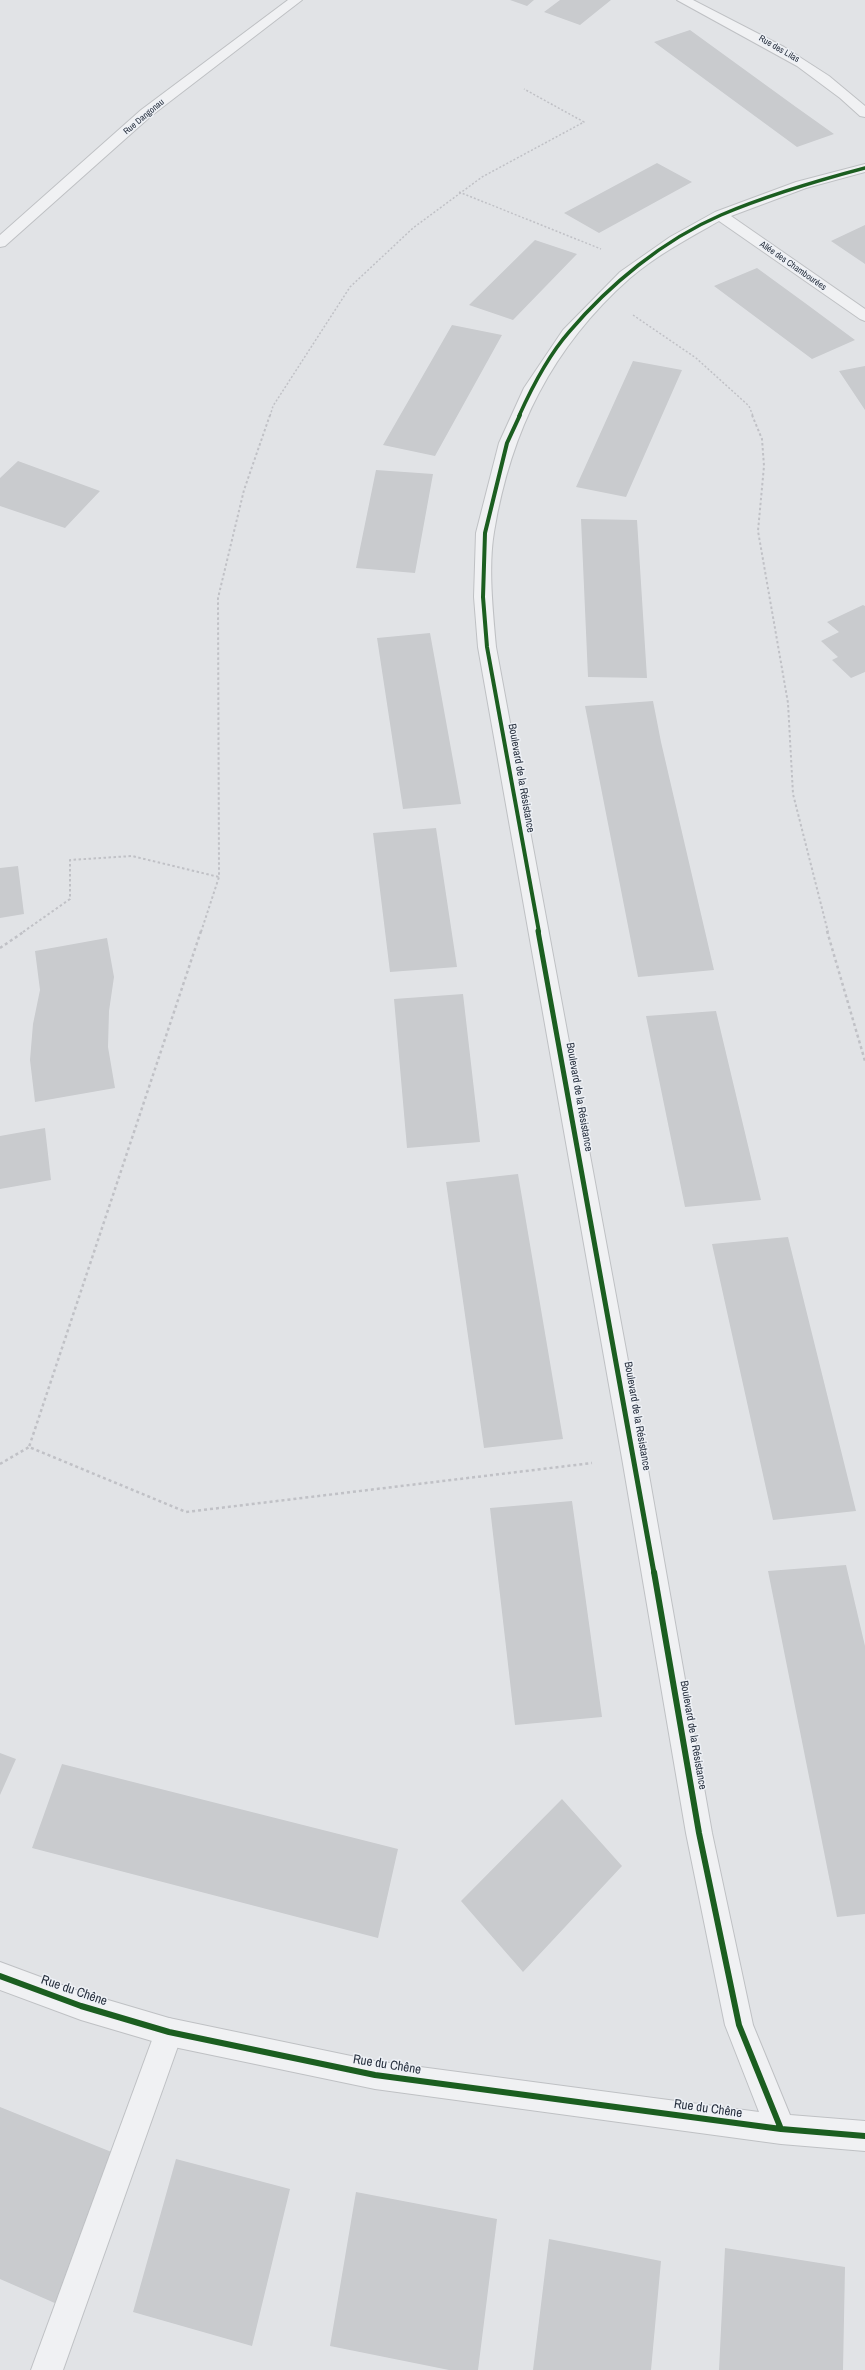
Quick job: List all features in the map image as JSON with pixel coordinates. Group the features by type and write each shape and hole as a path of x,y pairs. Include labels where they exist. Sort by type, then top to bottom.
{"street":[{"name":"Rue Dangonau","path":"0,243 146,113 296,0"},
{"name":"Rue des Lilas","path":"683,0 743,28 801,62 845,94 865,113"},
{"name":"Boulevard de la Résistance","path":"781,2130 739,2025 699,1833 634,1458 487,647 483,597 485,533 507,443 532,388 564,339 604,297 639,264 675,240 720,215 801,185 865,168"},
{"name":"Allée des Chambourées","path":"720,215 865,316"},
{"name":"Rue du Chêne","path":"0,1976 81,2006 169,2032 375,2075 781,2130"},
{"path":"47,2370 169,2032"},
{"path":"781,2130 865,2136"}],"path":[{"path":"0,1464 29,1447 219,877 218,598 244,490 273,406 350,288 413,228 459,192 584,122 524,89"},
{"path":"459,192 639,264"},
{"path":"604,297 658,329 730,387 749,406 762,439 764,466 758,531 788,703 793,794 811,872 860,1049 865,1061"},
{"path":"0,948 70,899 70,860 132,856 219,877"},
{"path":"29,1447 186,1512 634,1458"}],"building":[{"path":"510,0 534,0 527,6"},
{"path":"560,0 611,0 580,25 544,12"},
{"path":"690,30 834,134 797,147 654,42"},
{"path":"657,163 692,182 599,233 564,213"},
{"path":"865,225 865,264 831,241"},
{"path":"535,240 577,254 513,320 469,305"},
{"path":"757,268 855,340 812,359 714,286"},
{"path":"452,325 502,335 435,456 383,445"},
{"path":"633,361 682,370 626,497 576,487"},
{"path":"865,366 865,410 839,371"},
{"path":"18,461 100,491 65,528 0,506 0,478"},
{"path":"376,470 433,474 415,573 356,568"},
{"path":"581,519 637,520 647,678 588,677"},
{"path":"863,605 865,606 865,672 851,678 832,660 838,657 821,641 839,632 827,622"},
{"path":"430,633 461,804 403,809 377,638"},
{"path":"653,701 661,742 714,970 638,977 585,706"},
{"path":"436,828 457,967 390,972 373,833"},
{"path":"18,866 24,914 0,918 0,868"},
{"path":"107,938 114,977 109,1011 108,1047 115,1088 35,1102 30,1060 33,1024 40,990 35,951"},
{"path":"463,994 480,1142 407,1148 394,999"},
{"path":"716,1011 761,1200 685,1207 646,1016"},
{"path":"45,1128 51,1180 0,1189 0,1136"},
{"path":"518,1174 563,1439 484,1448 446,1182"},
{"path":"788,1237 856,1511 773,1520 712,1244"},
{"path":"572,1501 602,1717 515,1725 490,1508"},
{"path":"846,1565 865,1646 865,1914 837,1917 768,1571"},
{"path":"0,1753 16,1759 0,1795"},
{"path":"62,1764 398,1849 378,1938 32,1848"},
{"path":"562,1799 622,1866 523,1972 461,1901"},
{"path":"0,2107 114,2153 57,2304 0,2279"},
{"path":"176,2159 290,2189 252,2346 133,2312"},
{"path":"356,2192 497,2219 478,2370 449,2370 330,2346"},
{"path":"549,2239 661,2261 651,2370 533,2370"},
{"path":"725,2248 845,2267 843,2370 719,2370"}],"cycle path":[{"path":"781,2129 739,2025 699,1833 634,1458 487,647 483,597 485,533 507,443 532,388 568,333 625,275 675,240 720,215 801,185 865,168"},
{"path":"0,1976 81,2006 169,2032 375,2075 781,2129 865,2136"}]}
